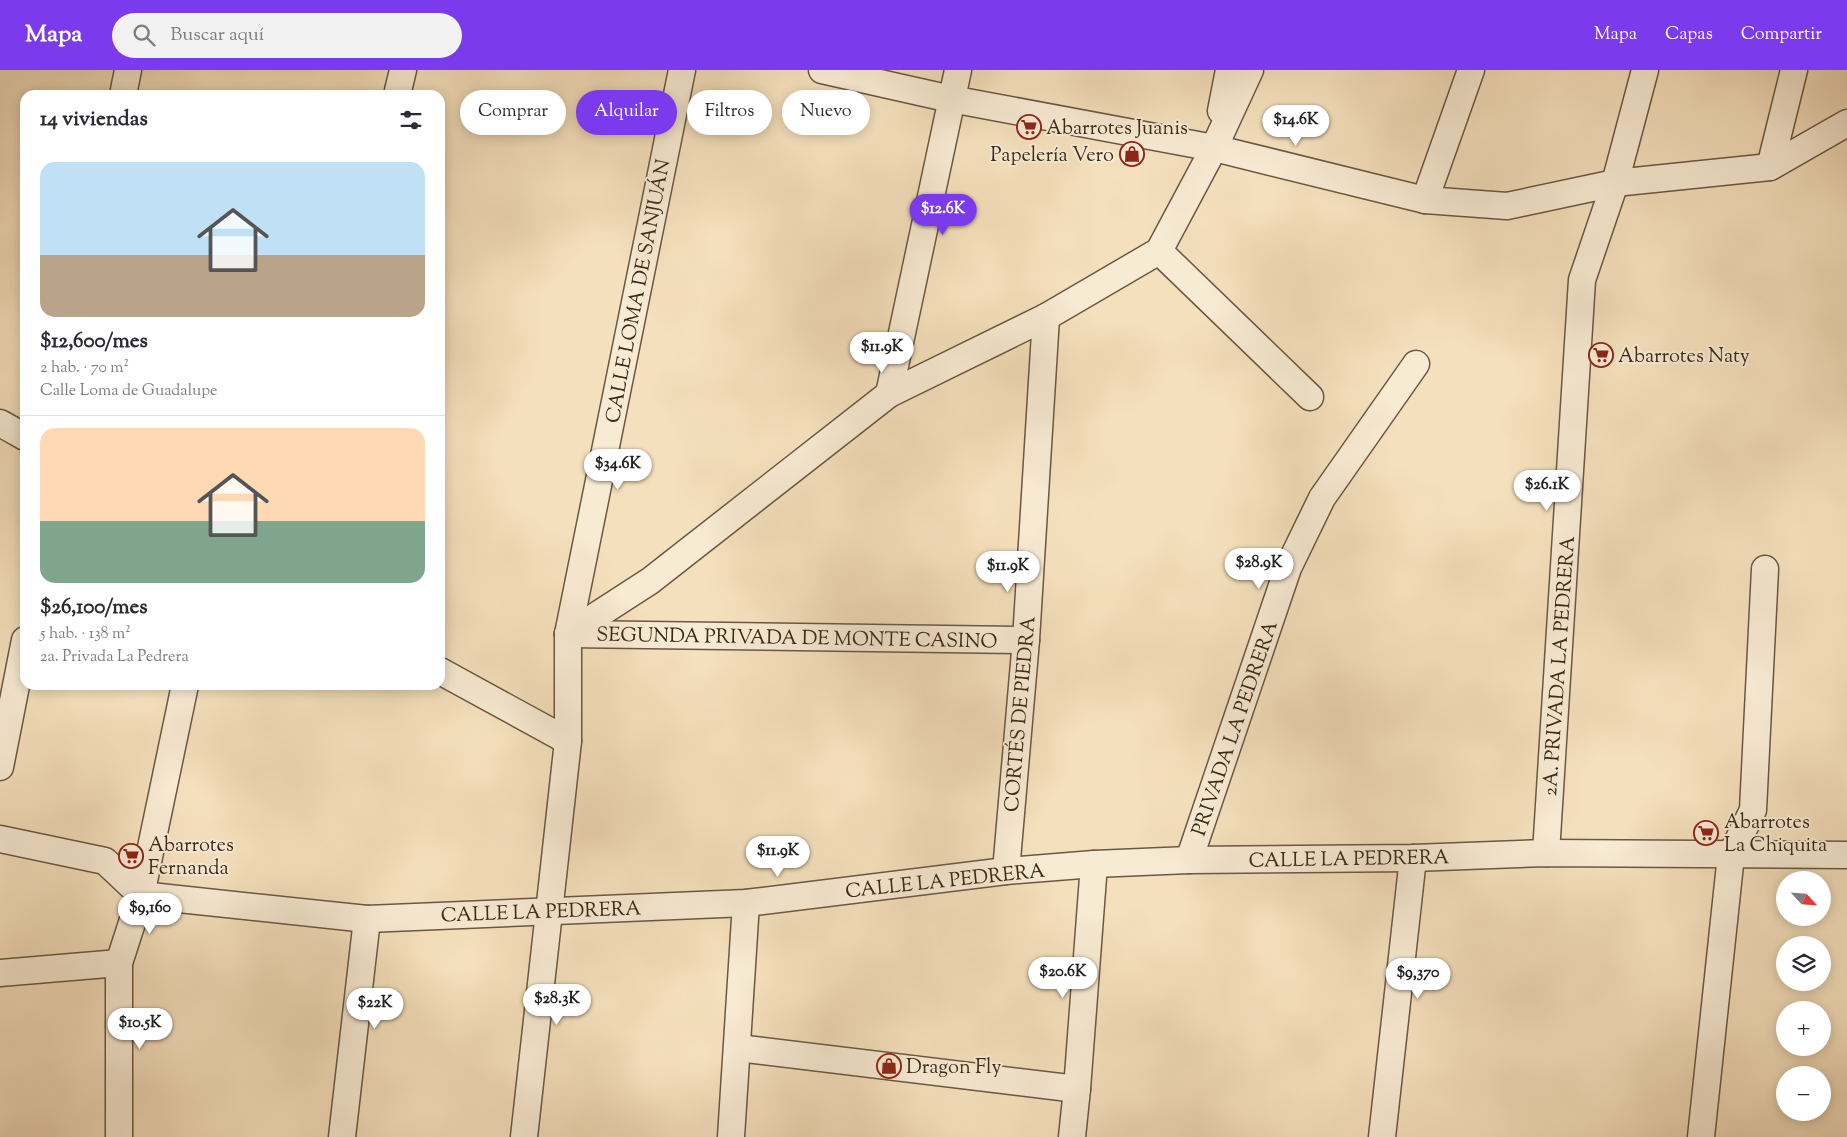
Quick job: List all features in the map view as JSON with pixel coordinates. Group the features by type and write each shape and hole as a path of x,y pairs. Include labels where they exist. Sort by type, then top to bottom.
{"street":[{"path":"124,90 128,70"},
{"path":"399,90 403,70"},
{"name":"CALLE LOMA DE SANJUÁN","path":"524,1137 568,741 568,634 682,70"},
{"path":"822,70 951,99 1214,148 1425,200 1507,206 1615,184 1770,167 1847,123"},
{"path":"889,394 958,70"},
{"path":"1214,148 1229,70"},
{"path":"568,634 650,581 889,394 1046,318 1159,252 1214,148 1250,70"},
{"path":"1425,200 1472,70"},
{"name":"2A. PRIVADA LA PEDRERA","path":"1546,853 1582,280 1615,184 1645,70"},
{"path":"1770,167 1794,70"},
{"path":"1159,252 1310,397"},
{"name":"CORTÉS DE PIEDRA","path":"1006,871 1026,640 1046,318"},
{"name":"PRIVADA LA PEDRERA","path":"1188,860 1288,568 1322,498 1416,364"},
{"path":"0,423 20,434"},
{"path":"1700,1137 1731,855 1753,810 1764,569"},
{"name":"SEGUNDA PRIVADA DE MONTE CASINO","path":"568,634 1026,640"},
{"path":"0,767 20,665"},
{"path":"445,674 568,741"},
{"path":"119,1137 119,963 142,895 184,690"},
{"path":"0,839 105,862 142,895"},
{"name":"CALLE LA PEDRERA","path":"142,895 367,919 746,903 1006,871 1094,864 1188,860 1413,858 1546,853 1847,855"},
{"path":"1382,1137 1413,858"},
{"path":"1072,1137 1094,864"},
{"path":"731,1137 746,903"},
{"path":"342,1137 367,919"},
{"path":"0,973 119,963"},
{"path":"738,1048 1077,1089"}],"place":[{"name":"Abarrotes Juanis","path":"1029,127"},
{"name":"Papelería Vero","path":"1132,154"},
{"name":"Abarrotes Naty","path":"1601,355"},
{"name":"Abarrotes La Chiquita","path":"1706,833"},
{"name":"Abarrotes Fernanda","path":"131,856"},
{"name":"Dragon Fly","path":"889,1066"}]}
